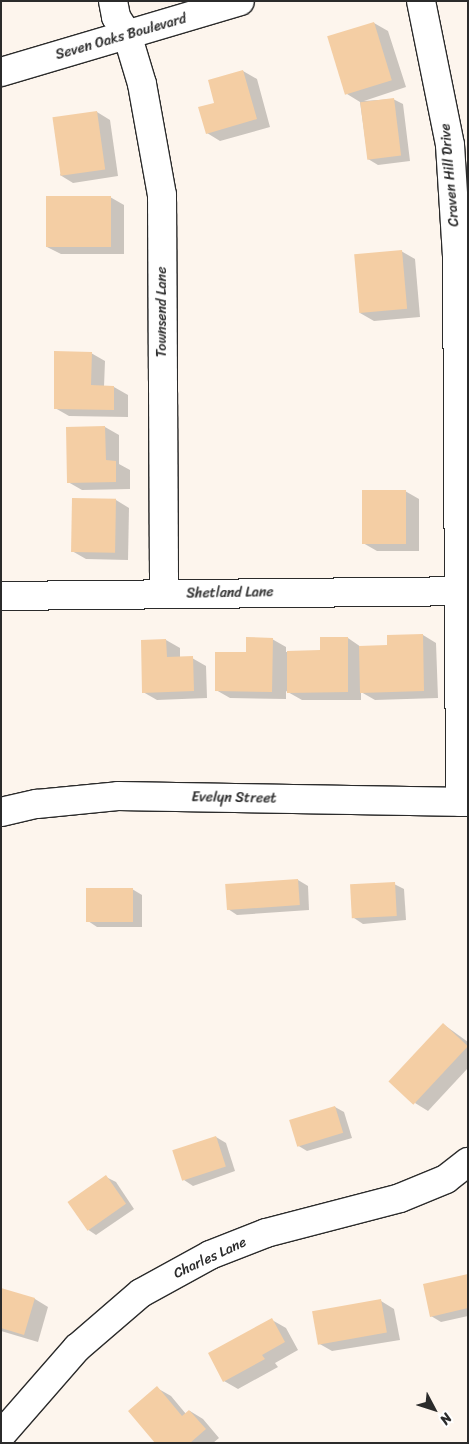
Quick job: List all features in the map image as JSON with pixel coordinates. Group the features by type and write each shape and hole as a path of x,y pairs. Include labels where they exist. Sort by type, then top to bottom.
{"street":[{"name":"Townsend Lane","path":"113,1 116,17 127,34 142,84 162,195 164,594"},
{"name":"Seven Oaks Boulevard","path":"1,72 240,1"},
{"name":"Craven Hill Drive","path":"421,1 450,145 456,238 459,591 464,802"},
{"name":"Shetland Lane","path":"1,596 459,591"},
{"name":"Evelyn Street","path":"1,812 38,804 118,796 464,802"},
{"name":"Charles Lane","path":"1,1435 77,1348 141,1293 210,1255 266,1233 400,1198 446,1179 468,1162"}],"building":[{"path":"374,22 392,80 345,95 327,36"},
{"path":"243,70 257,119 206,134 198,107 214,103 208,80"},
{"path":"394,98 401,156 367,160 360,102"},
{"path":"97,111 105,169 61,176 52,117"},
{"path":"46,196 111,196 111,247 46,247"},
{"path":"402,250 407,309 359,313 354,254"},
{"path":"54,351 92,352 91,385 114,386 114,410 54,409"},
{"path":"105,426 106,460 116,461 116,482 67,483 66,427"},
{"path":"362,490 406,490 406,544 362,544"},
{"path":"72,498 116,499 115,553 71,552"},
{"path":"423,634 424,691 360,693 359,646 387,645 387,635"},
{"path":"246,637 273,638 272,692 215,691 215,652 246,652"},
{"path":"320,637 348,637 348,692 287,693 287,651 320,650"},
{"path":"166,639 167,657 193,656 194,691 142,693 141,640"},
{"path":"298,879 300,905 227,910 225,884"},
{"path":"395,882 397,916 352,918 350,884"},
{"path":"86,888 133,888 133,922 86,922"},
{"path":"443,1023 468,1046 413,1105 388,1082"},
{"path":"335,1106 343,1133 297,1147 289,1120"},
{"path":"216,1136 226,1166 182,1181 172,1150"},
{"path":"106,1175 126,1204 88,1231 67,1202"},
{"path":"468,1274 468,1308 430,1317 423,1284"},
{"path":"1,1288 35,1298 24,1335 1,1328"},
{"path":"381,1299 387,1332 318,1345 312,1311"},
{"path":"272,1318 285,1342 262,1355 265,1359 223,1382 208,1353"},
{"path":"157,1386 182,1416 189,1410 206,1429 190,1443 155,1443 128,1411"}]}
